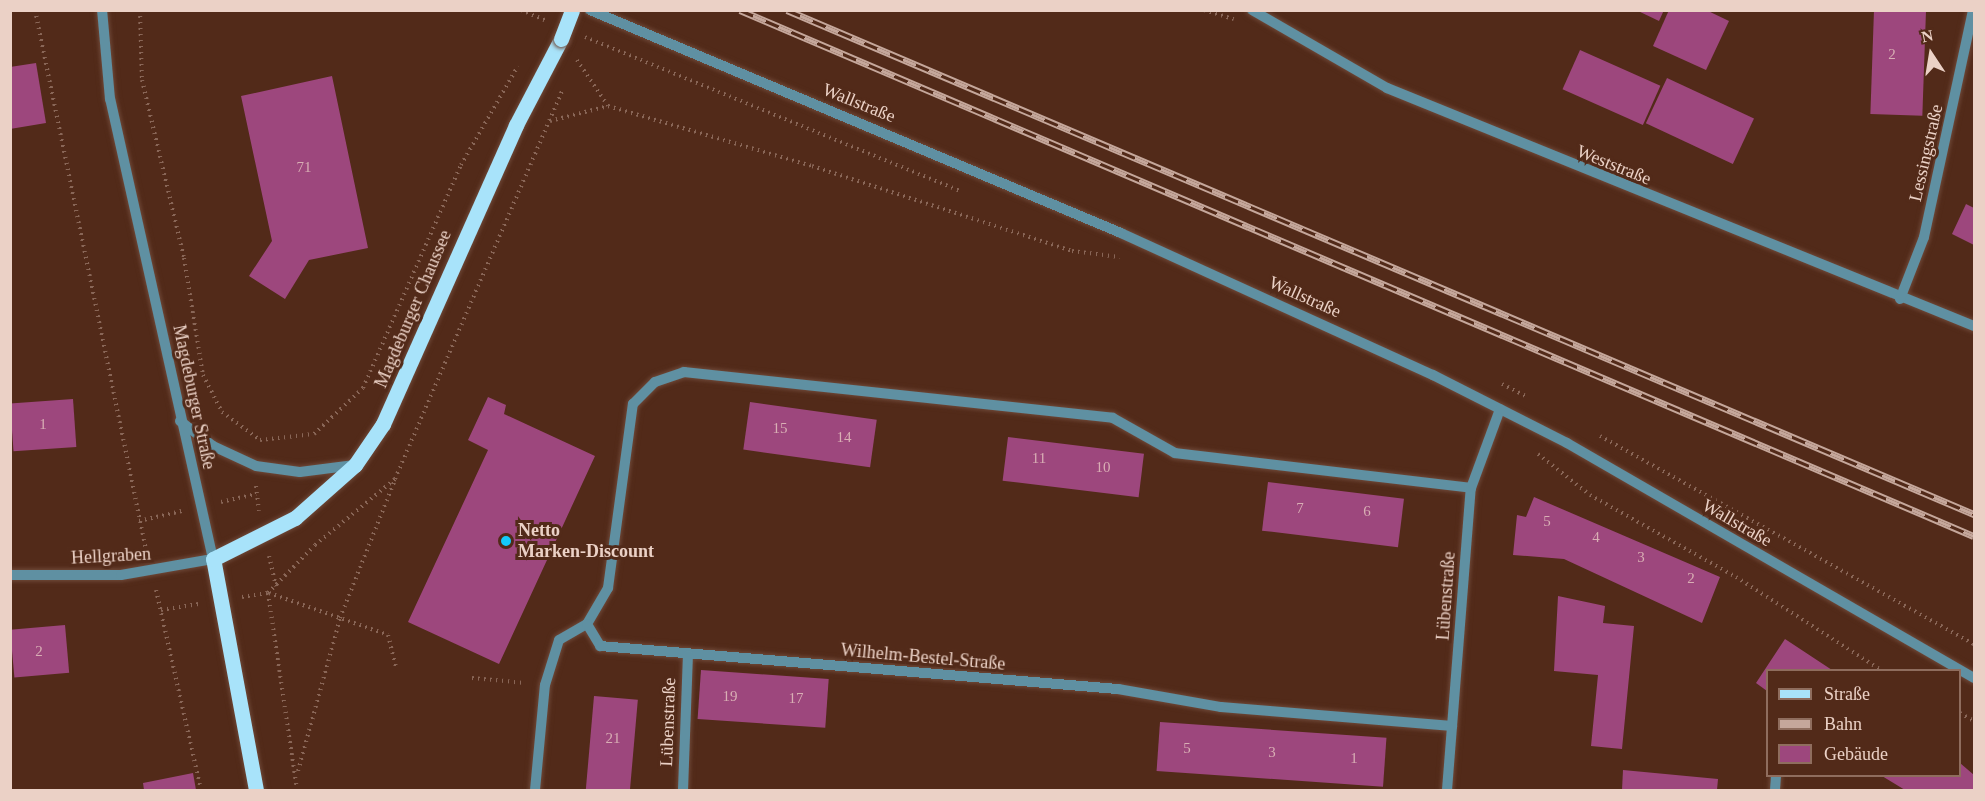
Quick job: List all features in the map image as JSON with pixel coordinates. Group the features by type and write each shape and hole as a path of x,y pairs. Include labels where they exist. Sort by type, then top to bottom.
{"main road":[{"name":"Magdeburger Chaussee","path":"213,559 295,518 355,465 403,383 558,32 572,10"},
{"name":"Magdeburger Straße","path":"213,559 256,790"}],"street":[{"name":"Magdeburger Straße","path":"102,10 110,99 180,422 213,559"},
{"name":"Wallstraße","path":"590,10 1121,233 1500,409 1958,669"},
{"name":"Weststraße","path":"1252,10 1387,88 1900,299 1974,326"},
{"name":"Lessingstraße","path":"1900,299 1924,237 1973,10"},
{"path":"535,790 545,684 559,640 587,624 608,588 633,404 655,382 684,372 1113,418 1175,453 1471,488"},
{"name":"Lübenstraße","path":"1447,790 1471,488 1500,409"},
{"path":"180,422 213,446 256,466 300,472 355,465"},
{"name":"Hellgraben","path":"10,575 121,575 213,559"},
{"name":"Wilhelm-Bestel-Straße","path":"587,624 600,646 1118,689 1221,707 1452,726"},
{"name":"Lübenstraße","path":"683,790 688,655"}],"path":[{"path":"35,10 139,521 256,494"},
{"path":"140,10 142,80 184,258 203,375 222,412 260,440 314,434 363,388 461,165 522,58"},
{"path":"521,10 558,32"},
{"path":"1204,10 1220,17"},
{"path":"578,33 966,193"},
{"path":"577,60 608,106"},
{"path":"550,121 608,106 812,165 1072,251 1121,257"},
{"path":"1088,243 1132,262"},
{"path":"1530,448 1590,495 1736,577 1879,669"},
{"path":"297,790 298,771 340,618 395,479"},
{"path":"298,771 268,593 388,635 396,668"},
{"path":"161,610 201,790"},
{"path":"472,678 545,684"}],"building":[{"path":"1636,10 1664,10 1659,21"},
{"path":"1669,10 1706,10 1729,21 1706,70 1653,46"},
{"path":"1874,10 1926,12 1922,116 1870,114"},
{"path":"1580,50 1660,86 1643,125 1563,89"},
{"path":"36,63 46,123 10,129 10,67"},
{"path":"332,76 368,248 309,260 285,299 249,276 272,241 241,96"},
{"path":"1667,78 1754,119 1733,164 1646,123"},
{"path":"1966,204 1974,208 1974,245 1952,234"},
{"path":"488,397 506,405 504,414 595,456 499,664 408,622 488,450 468,440"},
{"path":"73,399 76,447 14,451 10,403"},
{"path":"750,402 877,420 870,467 743,450"},
{"path":"1008,437 1144,454 1139,497 1003,481"},
{"path":"1268,482 1404,499 1398,547 1262,531"},
{"path":"1534,497 1720,577 1702,623 1564,559 1513,555 1517,515 1526,517"},
{"path":"1558,596 1605,606 1603,623 1634,626 1622,749 1591,746 1598,675 1554,671"},
{"path":"65,625 69,673 14,678 10,630"},
{"path":"1785,639 1830,669 1766,669 1766,690 1756,683"},
{"path":"701,670 829,679 825,728 698,719"},
{"path":"594,696 638,700 630,790 586,790"},
{"path":"1160,722 1386,738 1383,787 1157,771"},
{"path":"1961,764 1974,775 1974,790 1905,790 1884,777 1961,777"},
{"path":"1623,770 1718,779 1717,790 1622,790"},
{"path":"193,773 196,790 144,790 143,783"}],"railway":[{"path":"740,10 1974,536"},
{"path":"787,10 1974,514"}],"place":[{"name":"Netto Marken-Discount","path":"506,541"}]}
